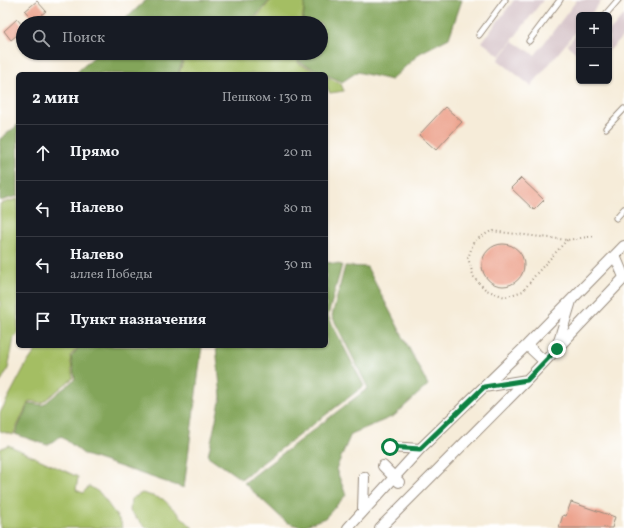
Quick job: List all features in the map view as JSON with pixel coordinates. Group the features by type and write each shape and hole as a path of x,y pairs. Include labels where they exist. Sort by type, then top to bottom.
{"street":[{"path":"348,528 364,510 397,480 420,449 527,345 624,246"},
{"path":"380,528 527,380 624,277 615,256"},
{"path":"557,349 571,300"},
{"path":"527,345 544,361"},
{"path":"484,387 527,380"},
{"path":"390,447 420,449"},
{"path":"383,466 397,480"},
{"path":"364,477 364,510"}],"lane":[{"path":"479,35 505,0"},
{"path":"529,41 560,0"},
{"path":"608,12 618,0"},
{"path":"606,128 624,109"},
{"path":"616,218 624,209"}],"path":[{"path":"567,240 523,291 505,297 486,290 474,278 468,258 474,241 491,231 567,240 594,236"}],"shaded area":[{"path":"514,0 543,0 500,56 482,42"},
{"path":"577,0 602,0 592,12 576,12 576,32 531,86 498,60 513,41 535,55"},
{"path":"624,15 624,35 612,48 612,29"},
{"path":"576,34 576,52 567,45"}],"green space":[{"path":"146,0 270,0 255,16 129,16"},
{"path":"271,0 305,0 303,16 258,16"},
{"path":"305,0 462,0 449,38 420,53 391,80 357,72 342,82 328,75 328,72 320,72 299,62 299,60 328,60 328,16 304,16"},
{"path":"90,60 182,60 179,72 77,72"},
{"path":"184,60 298,60 298,63 317,72 180,72"},
{"path":"328,77 341,84 344,91 330,93 328,90"},
{"path":"16,127 16,197 0,201 0,139"},
{"path":"16,199 16,336 14,338 8,369 0,383 0,204"},
{"path":"328,262 342,265 328,316"},
{"path":"345,266 367,267 428,385 394,416 351,434 336,469 346,495 325,518 301,527 286,522 244,483 368,388 332,316"},
{"path":"328,316 364,386 241,479 208,456 221,397 216,348 328,348"},
{"path":"38,348 77,348 70,356 73,378 42,403 29,401 13,435 0,431 0,413 25,366"},
{"path":"78,348 202,348 184,488 85,455 61,436 47,445 15,434 29,403 43,405 75,379 71,357"},
{"path":"8,445 78,477 76,490 83,493 89,486 100,493 121,522 122,528 0,528 0,449"},
{"path":"142,493 163,499 193,528 146,528 130,511 131,499"}],"building":[{"path":"37,1 46,11 40,16 30,16 25,11"},
{"path":"16,20 16,36 11,40 4,31"},
{"path":"445,107 462,122 436,150 419,135"},
{"path":"521,178 544,200 534,210 511,188"},
{"path":"503,244 518,250 524,265 518,280 503,286 488,280 482,265 488,250"},
{"path":"571,502 615,517 612,528 559,528 563,515 566,516"}],"route":[{"path":"390,447 420,449 484,387 527,380 557,349"}]}
